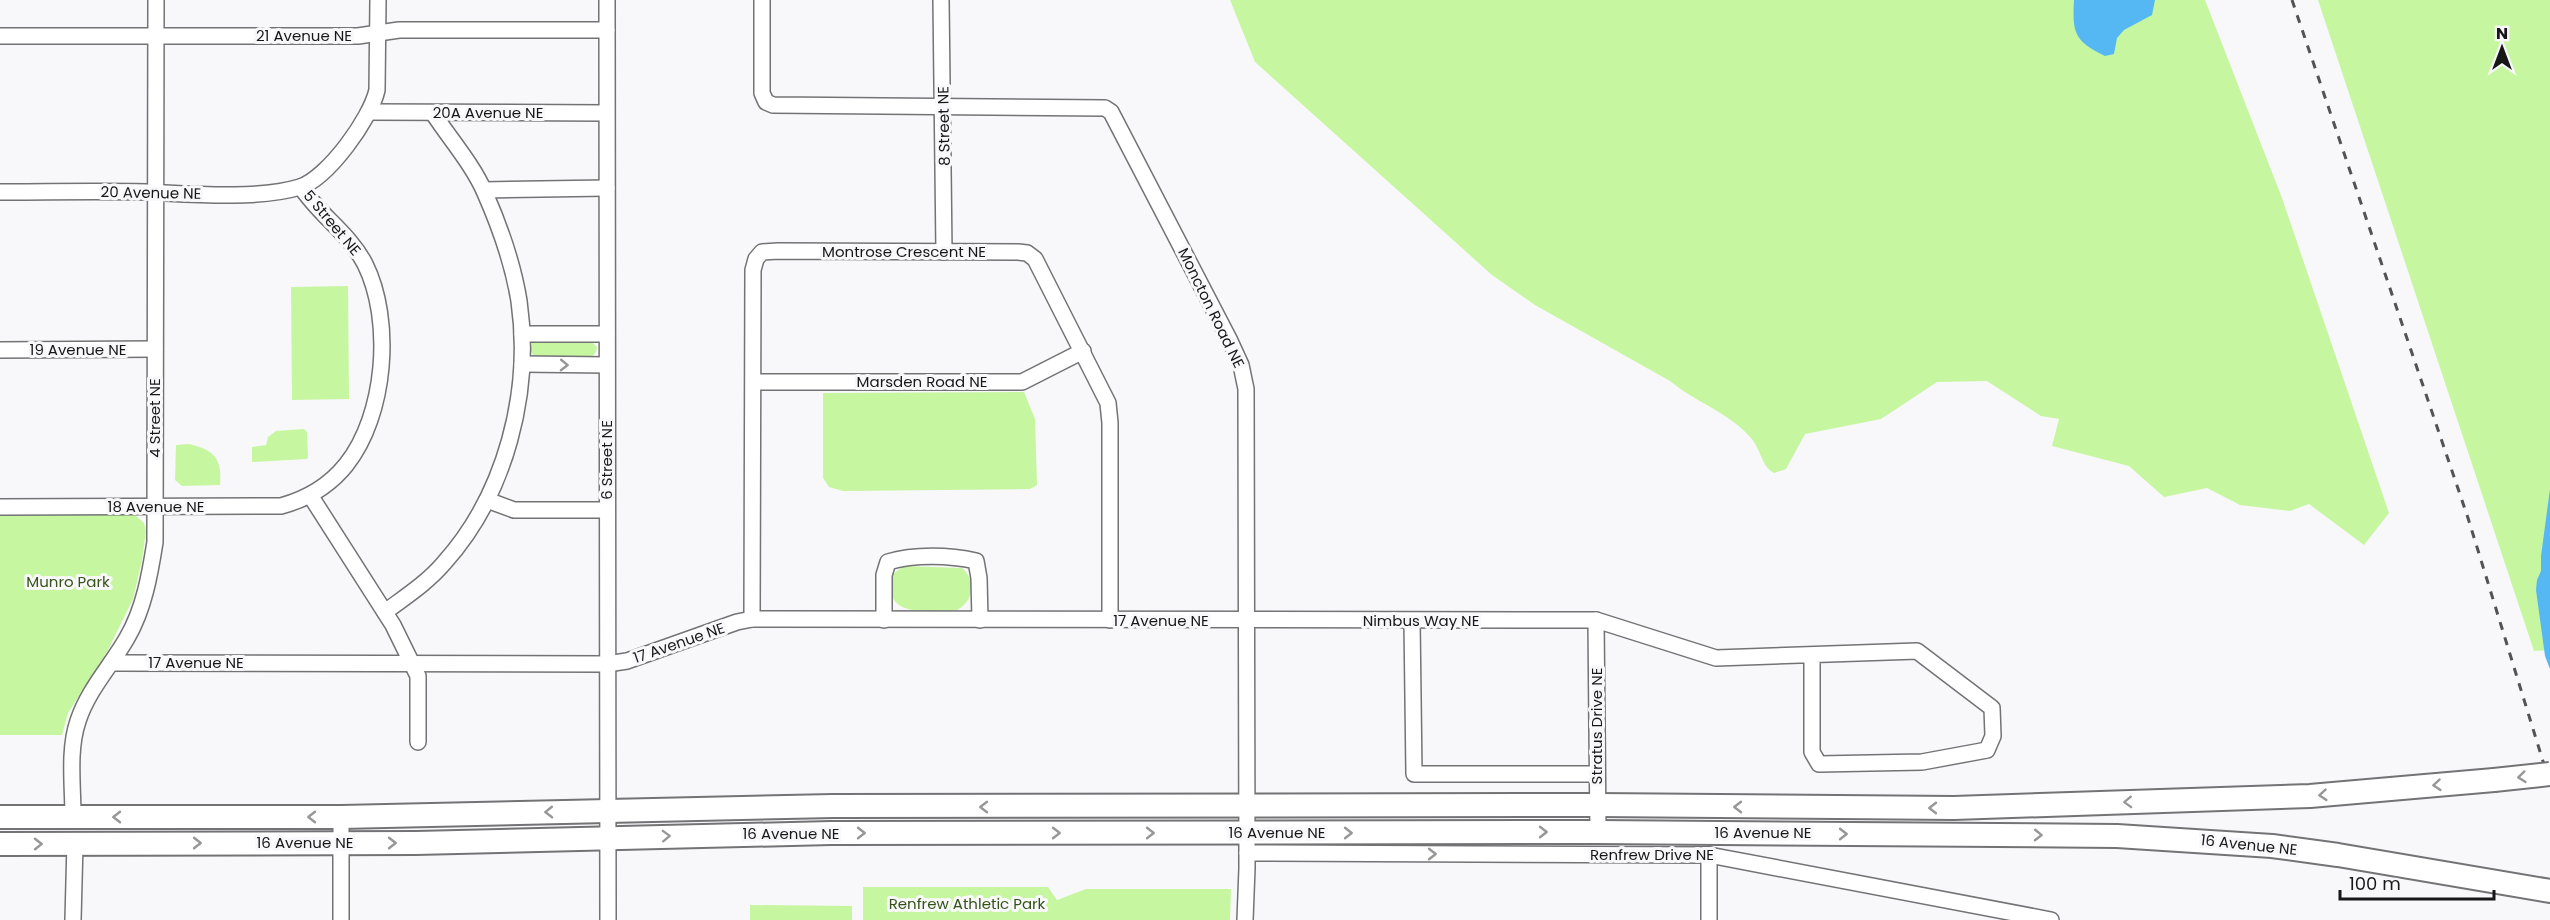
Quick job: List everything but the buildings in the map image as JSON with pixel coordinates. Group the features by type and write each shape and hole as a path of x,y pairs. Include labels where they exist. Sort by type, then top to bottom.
{"highway":[{"name":"16 Avenue NE","path":"0,817 341,817 755,807 1954,808 2310,796 2550,774"},
{"name":"16 Avenue NE","path":"0,844 341,843 752,834 1247,843 1598,832 2026,835 2193,839 2338,855 2540,890"}],"street":[{"name":"4 Street NE","path":"73,817 75,730 88,698 128,637 148,582 155,542 156,0"},
{"name":"5 Street NE","path":"310,495 339,473 359,443 373,405 382,334 376,290 364,262 346,236 312,203 301,187 319,176 333,163 369,112 377,90 378,0"},
{"name":"6 Street NE","path":"607,0 608,920"},
{"path":"762,0 762,93 766,102 783,106 943,107"},
{"name":"8 Street NE","path":"941,0 944,252"},
{"name":"21 Avenue NE","path":"0,36 378,34 399,30 607,30"},
{"name":"Moncton Road NE","path":"943,107 1094,107 1111,112 1230,341 1242,371 1247,402 1245,920"},
{"name":"20A Avenue NE","path":"369,112 606,113"},
{"path":"385,612 444,564 477,519 487,500 510,438 522,364 519,301 511,262 484,190 433,113"},
{"name":"20 Avenue NE","path":"0,192 256,193 301,187"},
{"path":"484,190 607,188"},
{"name":"Montrose Crescent NE","path":"752,619 753,270 756,259 762,252 944,252 1027,253 1035,259 1106,396 1109,412 1110,620"},
{"path":"522,334 607,333"},
{"name":"19 Avenue NE","path":"0,350 155,349"},
{"name":"Marsden Road NE","path":"754,382 1022,382 1083,351"},
{"path":"522,364 607,365"},
{"path":"310,495 385,612 418,676 418,742"},
{"name":"18 Avenue NE","path":"0,507 281,506 310,495"},
{"path":"487,500 514,510 607,510"},
{"path":"884,620 884,575 888,562 902,558 962,558 976,561 979,578 980,620"},
{"name":"17 Avenue NE","path":"111,663 607,664 627,661 737,622 752,619 1246,621"},
{"name":"Nimbus Way NE","path":"1246,621 1596,620 1716,658 1917,651 1992,708 1993,736 1987,750 1922,762 1819,764 1812,752 1812,655"},
{"name":"Stratus Drive NE","path":"1596,620 1598,832"},
{"path":"1412,621 1414,774 1597,774"},
{"path":"341,817 341,920"},
{"path":"73,920 75,843"},
{"name":"Renfrew Drive NE","path":"1247,843 1709,855 2051,920"},
{"path":"1709,855 1709,920"}],"green space":[{"path":"1230,0 2205,0 2282,198 2389,513 2364,545 2309,504 2290,511 2240,505 2207,488 2164,497 2129,466 2052,446 2059,419 2041,416 1987,381 1937,382 1881,419 1805,434 1786,469 1774,473 1766,466 1757,447 1743,429 1670,381 1535,305 1492,275 1255,62"},
{"path":"2318,0 2550,0 2550,650 2534,651"},
{"path":"348,286 349,399 292,400 291,287"},
{"path":"590,340 597,347 590,359 536,358 530,351 532,343 536,341"},
{"path":"1024,392 1035,419 1037,485 1030,489 843,491 829,487 823,478 823,393"},
{"path":"304,429 307,432 308,458 252,462 252,447 266,445 268,437 276,431"},
{"path":"189,444 205,449 215,457 220,468 220,485 182,486 175,480 176,445"},
{"name":"Munro Park","path":"0,515 135,515 144,523 146,531 142,560 133,599 107,652 68,713 62,735 0,735"},
{"path":"904,566 962,568 970,578 971,584 967,602 957,610 921,611 900,606 893,599 891,589 893,574"},
{"name":"Renfrew Athletic Park","path":"863,887 1048,887 1057,900 1086,889 1231,889 1230,920 863,920"},
{"path":"750,905 852,906 852,920 750,920"}],"water":[{"path":"2074,0 2155,0 2152,15 2124,30 2117,38 2114,54 2105,56 2087,46 2077,35"},
{"path":"2550,489 2550,669 2545,656 2536,590 2541,571"}],"railway":[{"path":"2292,0 2468,518 2550,784"}]}
